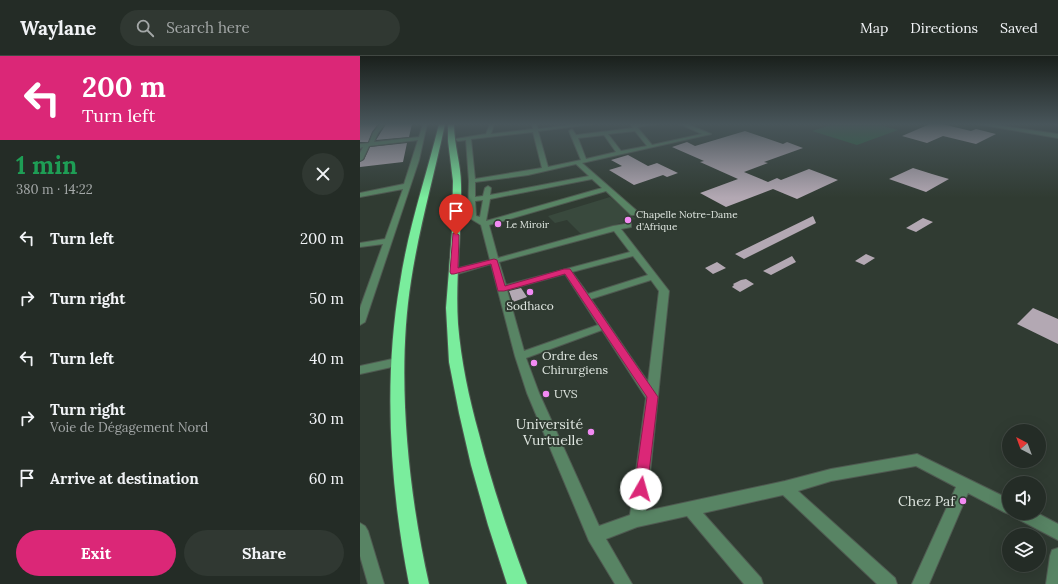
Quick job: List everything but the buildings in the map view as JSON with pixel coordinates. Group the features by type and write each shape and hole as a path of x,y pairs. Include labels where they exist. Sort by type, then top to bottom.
{"highway":[{"path":"424,198 428,149"},
{"path":"419,584 406,509 400,454 397,362 402,304 424,198 437,149"},
{"path":"452,149 456,170 457,204 452,324 462,395 476,453 498,532 517,584"},
{"path":"457,204 460,196 462,180 462,149"}],"street":[{"path":"360,159 367,149"},
{"path":"360,322 419,149"},
{"path":"465,149 472,181 472,217 483,222 607,189"},
{"path":"540,149 545,169"},
{"path":"577,149 580,161 594,177 634,213"},
{"path":"616,149 619,153"},
{"path":"472,181 498,178 545,169 638,149"},
{"path":"473,199 486,198 594,177"},
{"path":"360,195 406,186"},
{"path":"488,188 483,222 520,356 533,393 595,534 624,584"},
{"path":"454,272 628,225"},
{"path":"616,228 652,278 664,290 637,520"},
{"path":"360,246 388,241"},
{"path":"501,289 634,253"},
{"path":"567,271 652,397"},
{"path":"586,298 652,278"},
{"path":"520,356 604,326"},
{"path":"360,370 397,362"},
{"path":"595,534 637,520 785,488 832,475 917,460 1002,504"},
{"path":"920,584 964,485"},
{"path":"785,488 889,584"},
{"path":"689,508 755,584"},
{"path":"1035,520 1058,532"},
{"path":"360,531 376,584"},
{"path":"1054,583 1058,556"}],"shaded area":[{"path":"610,197 636,219 581,234 567,220 555,223 548,216"}],"place":[{"name":"Chapelle Notre-Dame d'Afrique","path":"628,220"},
{"name":"Le Miroir","path":"498,224"},
{"name":"Sodhaco","path":"530,292"},
{"name":"Ordre des Chirurgiens","path":"534,363"},
{"name":"UVS","path":"546,394"},
{"name":"Université Vurtuelle","path":"591,432"},
{"name":"Chez Paf","path":"963,501"}],"route":[{"path":"456,235 454,272 494,261 501,289 567,271 652,397 641,489"}]}
